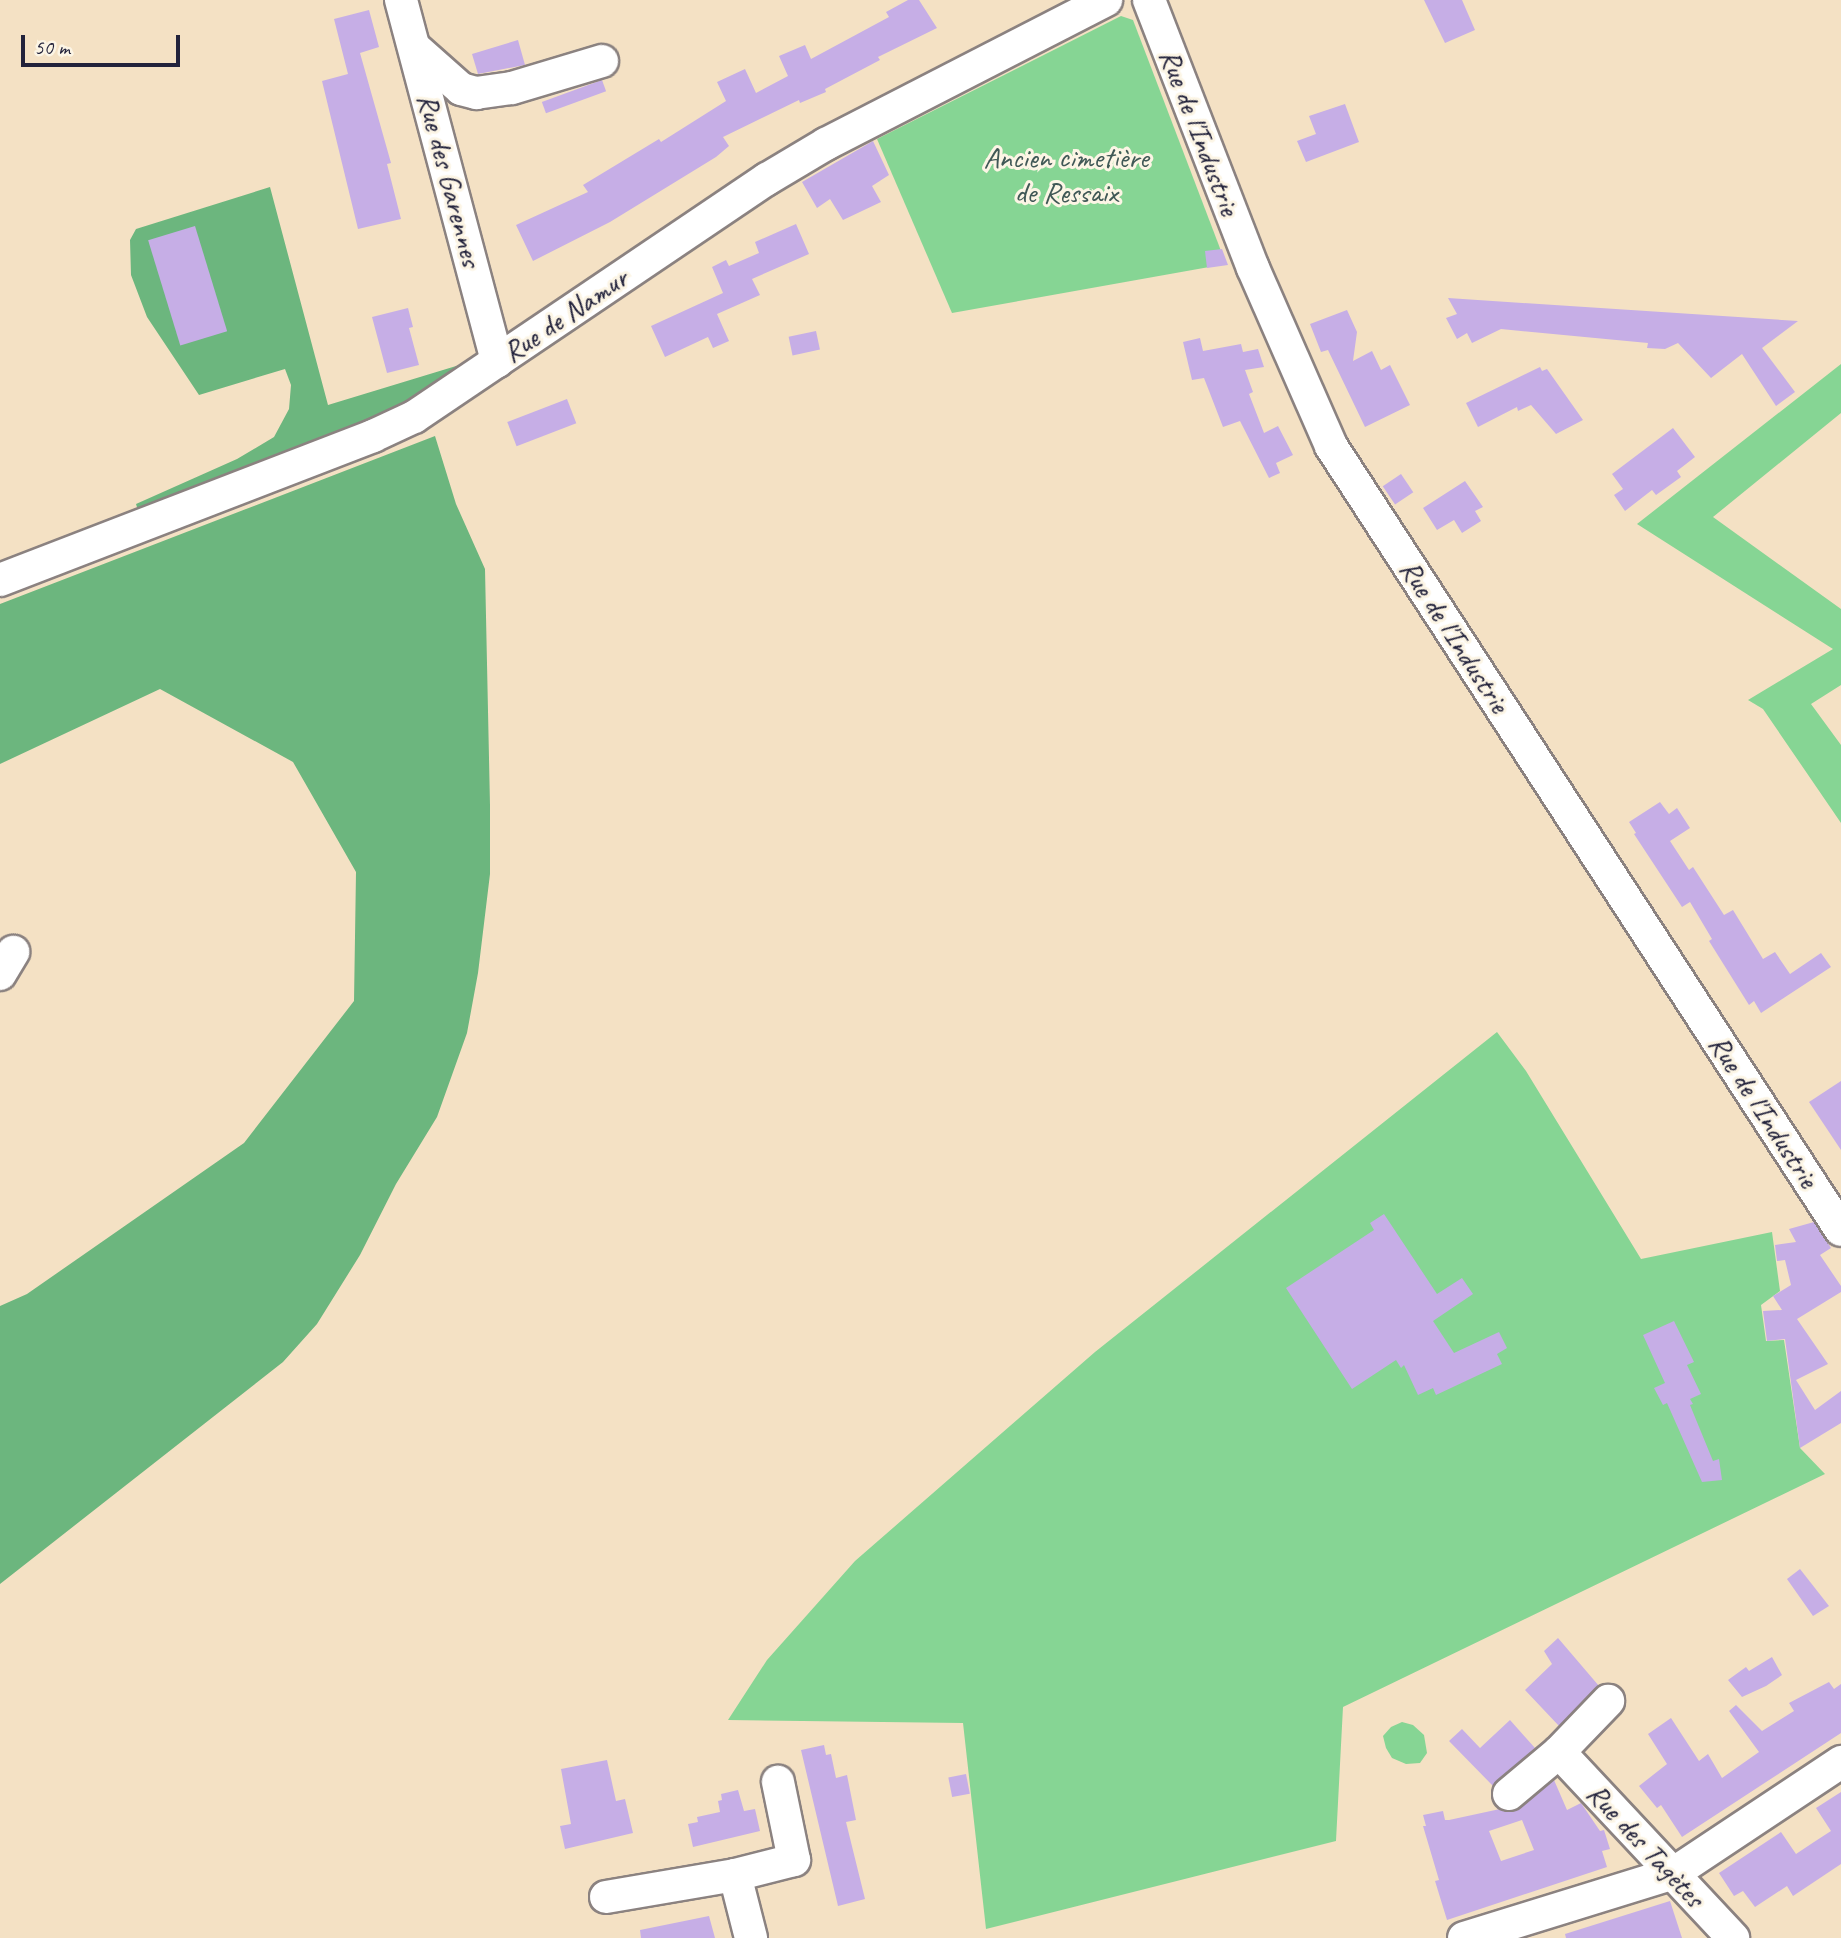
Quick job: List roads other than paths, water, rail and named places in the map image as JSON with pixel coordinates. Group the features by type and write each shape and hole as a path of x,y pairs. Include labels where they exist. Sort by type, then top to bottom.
{"street":[{"name":"Rue des Garennes","path":"401,0 497,361"},
{"name":"Rue de Namur","path":"0,580 373,436 440,402 766,179 826,144 1106,0"},
{"name":"Rue de l'Industrie","path":"1149,0 1253,268 1331,446 1841,1230"},
{"path":"415,48 461,89 476,93 512,88 602,61"},
{"path":"1509,1794 1559,1752 1608,1701"},
{"name":"Rue des Tagètes","path":"1559,1752 1731,1937"},
{"path":"1465,1938 1674,1873 1841,1762"},
{"path":"606,1897 735,1875 794,1860 778,1782"},
{"path":"735,1875 751,1938"}],"park label":[{"name":"Ancien cimetière de Ressaix","path":"1066,174"}]}
